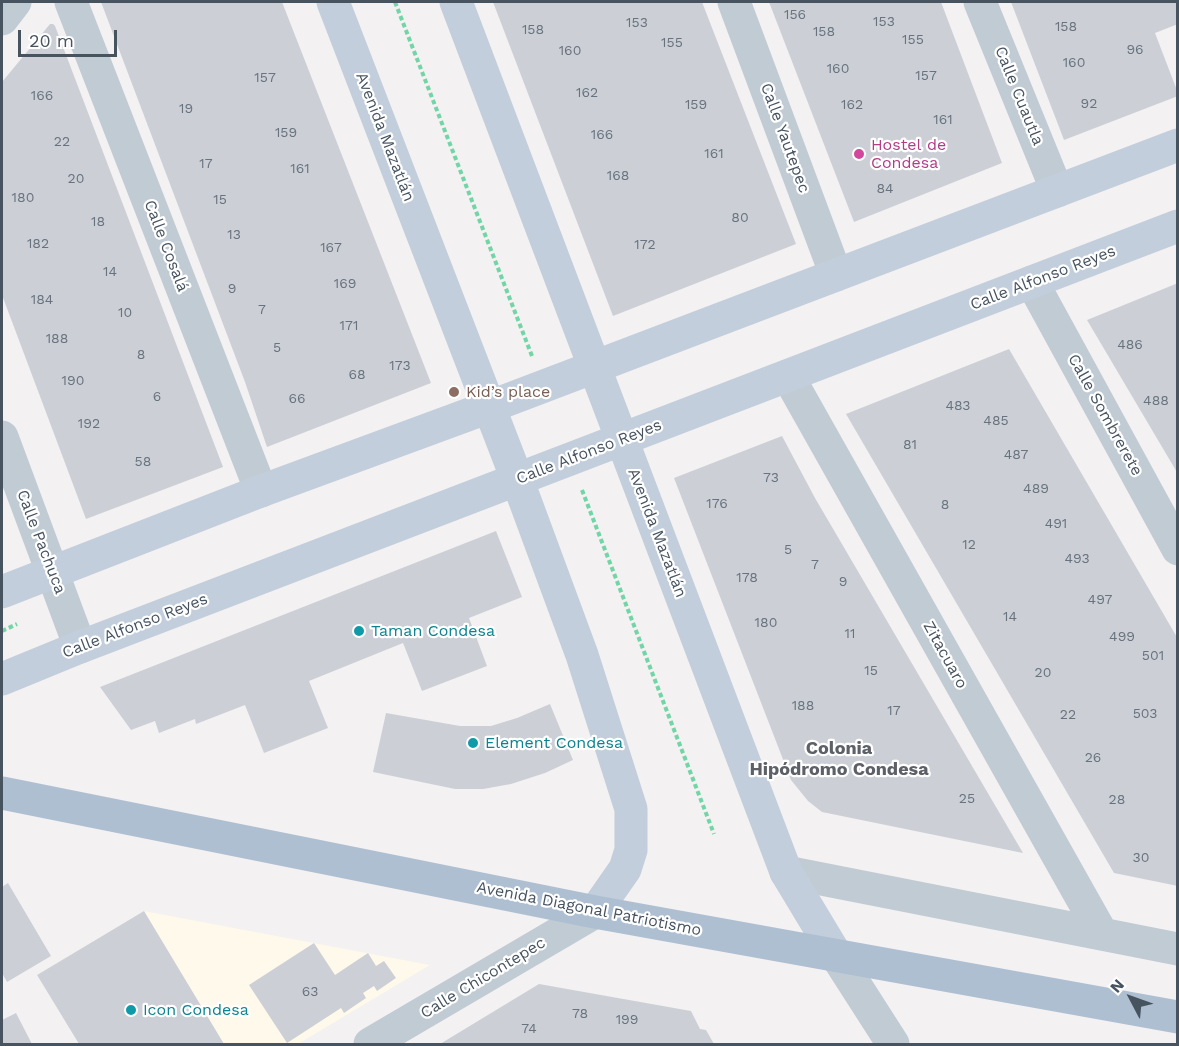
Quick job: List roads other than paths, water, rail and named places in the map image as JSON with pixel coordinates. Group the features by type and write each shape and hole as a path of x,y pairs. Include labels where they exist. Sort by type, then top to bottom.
{"main road":[{"name":"Avenida Mazatlán","path":"333,2 517,479 582,655 631,809 631,850 626,869 595,912"},
{"name":"Avenida Mazatlán","path":"456,2 786,872 836,956"},
{"path":"2,592 261,491 489,407 1178,145"},
{"name":"Calle Alfonso Reyes","path":"2,679 80,647 1178,226"},
{"name":"Avenida Diagonal Patriotismo","path":"2,793 595,912 1178,1017"}],"street":[{"path":"2,19 15,2"},
{"name":"Calle Cosalá","path":"71,2 261,491"},
{"name":"Calle Yautepec","path":"734,2 836,275"},
{"name":"Calle Cuautla","path":"980,2 1057,191"},
{"name":"Calle Sombrerete","path":"1032,282 1178,549"},
{"name":"Zitacuaro","path":"788,376 1102,934"},
{"name":"Calle Pachuca","path":"2,437 80,647"},
{"path":"786,872 1178,950"},
{"name":"Calle Chicontepec","path":"370,1044 595,912"},
{"path":"836,956 893,1044"}],"place":[{"name":"Hostel de Condesa","path":"859,154"},
{"name":"Kid’s place","path":"454,392"},
{"name":"Taman Condesa","path":"359,631"},
{"name":"Element Condesa","path":"473,743"},
{"name":"Icon Condesa","path":"131,1010"}],"district":[{"name":"Colonia Hipódromo Condesa","path":"839,759"}]}
